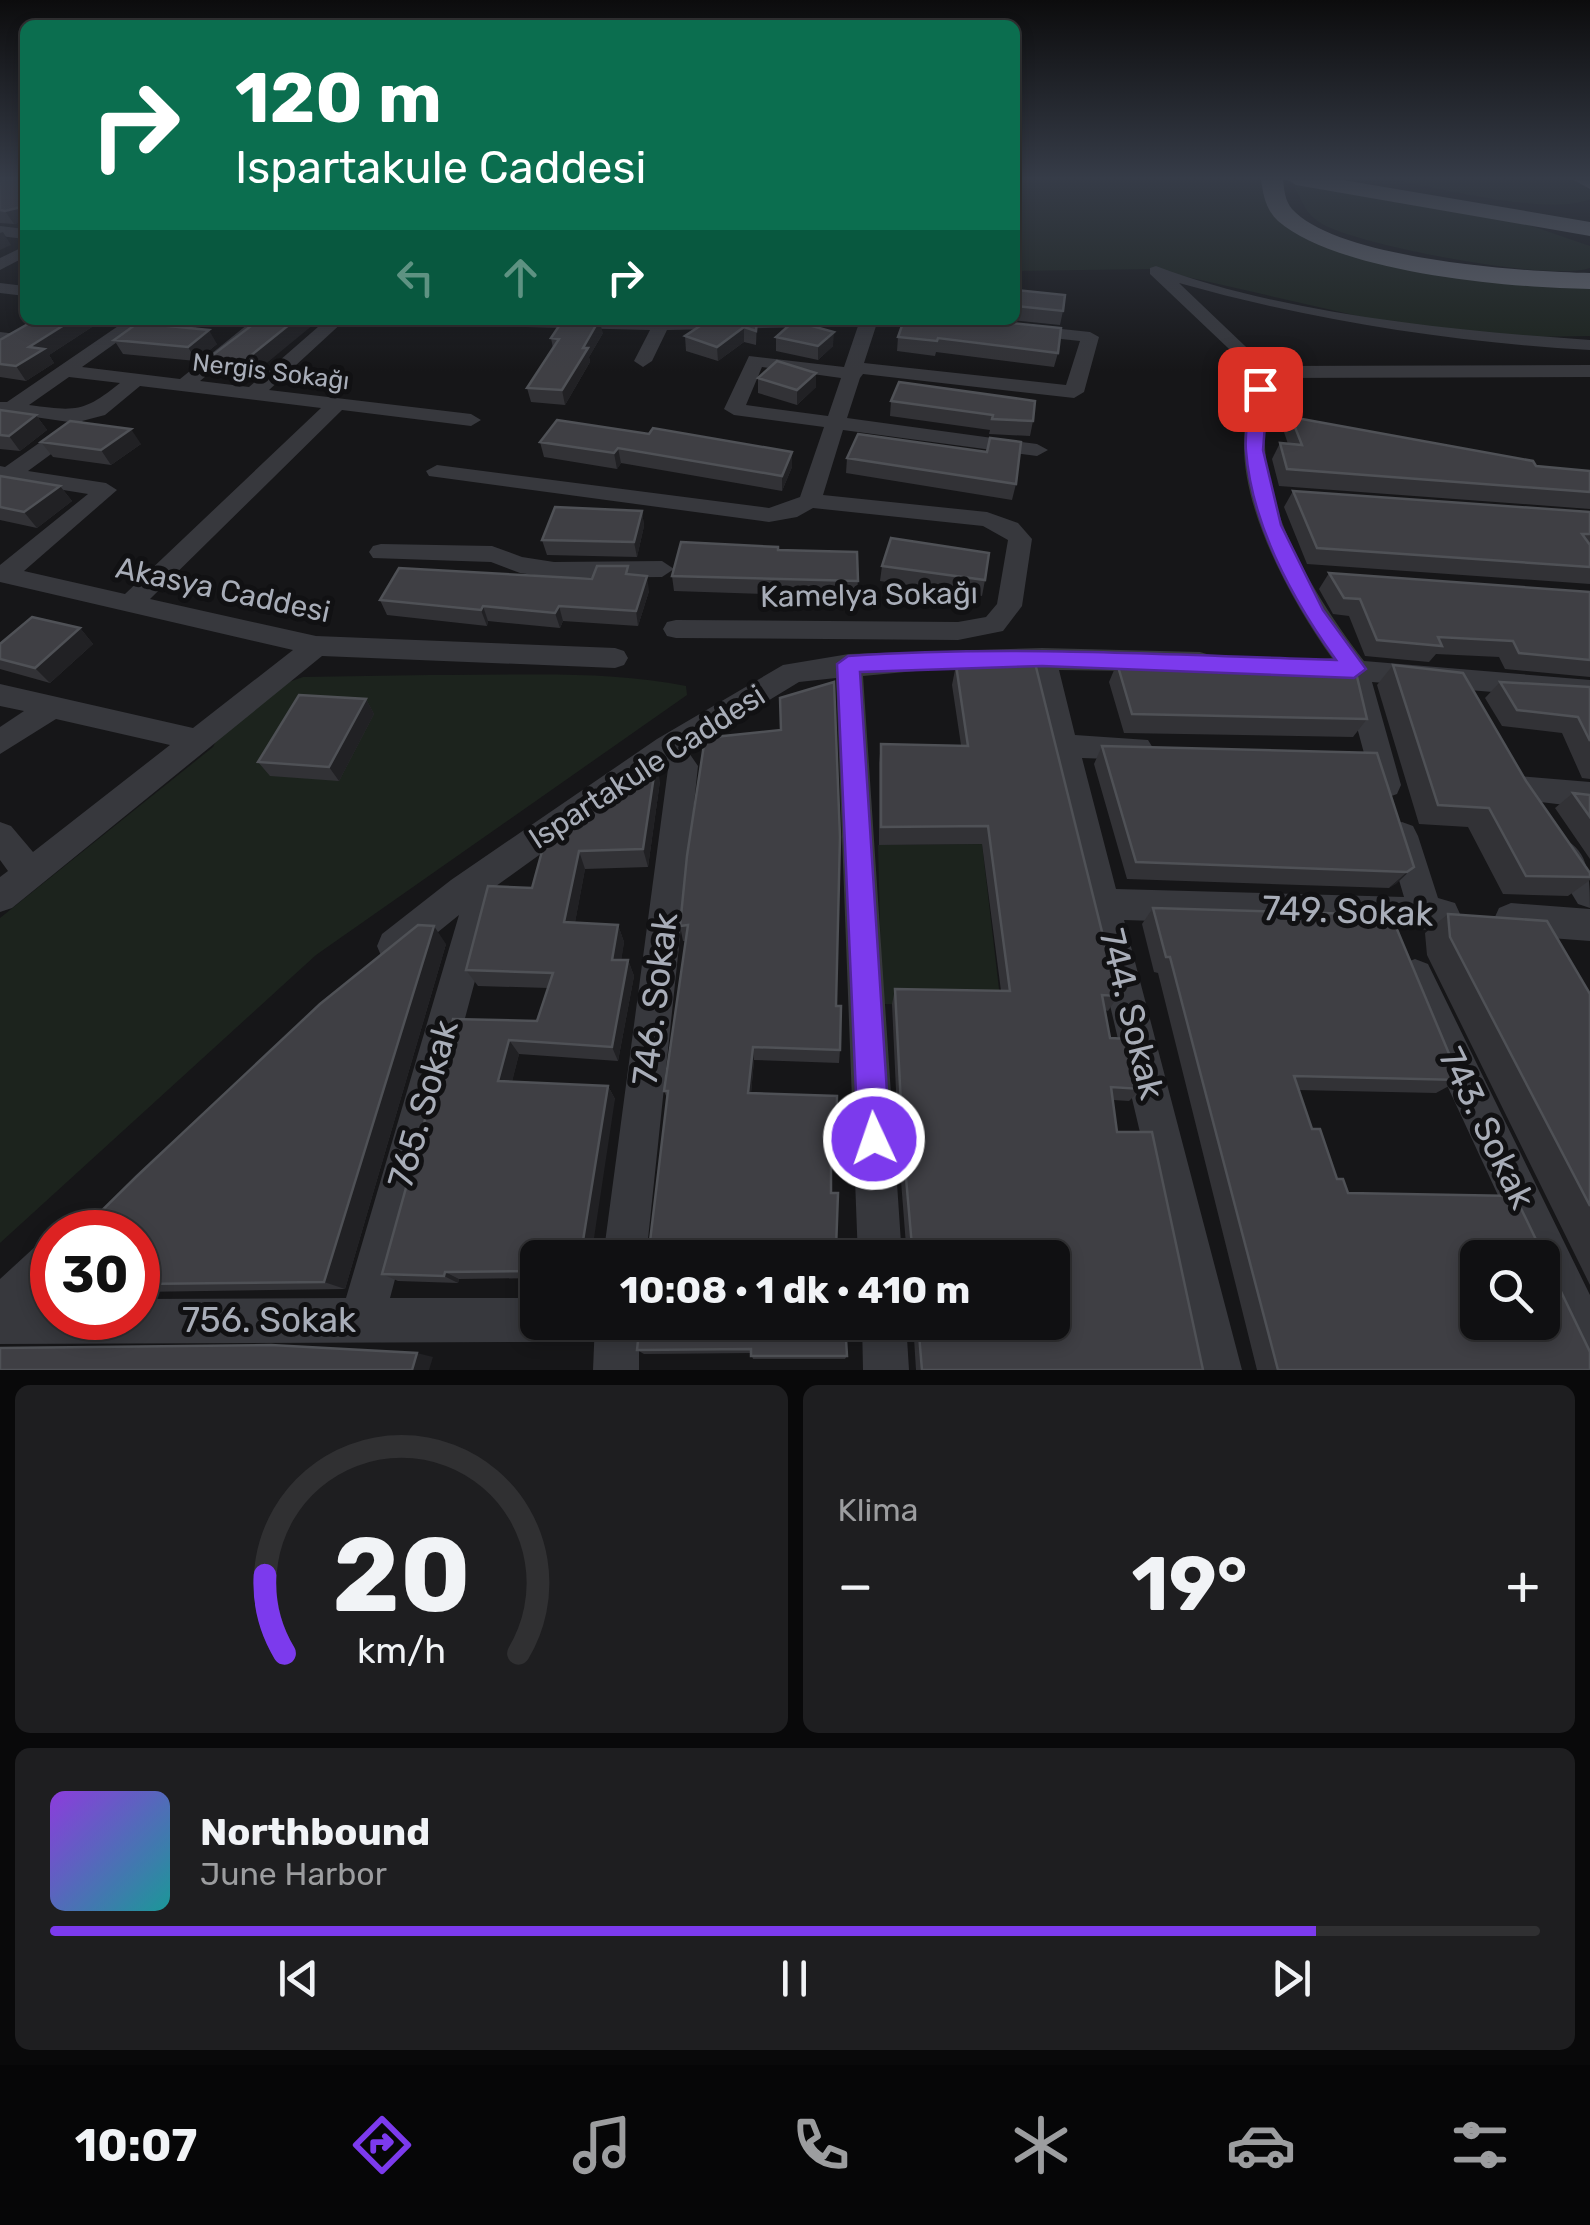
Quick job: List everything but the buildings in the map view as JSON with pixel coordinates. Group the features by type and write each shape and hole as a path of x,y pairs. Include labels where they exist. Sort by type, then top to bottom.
{"highway":[{"path":"1342,243 1486,273 1590,278"},
{"path":"1366,243 1502,270 1590,278"}],"street":[{"path":"1426,913 1366,754 1354,669 1292,575 1272,495 1254,450 1259,372 1256,364 1156,271 1250,299 1404,329 1590,345"},
{"path":"5,407 132,325"},
{"path":"184,386 258,325"},
{"path":"252,394 330,325"},
{"path":"643,361 661,325"},
{"path":"437,470 770,515 789,512 810,501 868,325"},
{"path":"1001,328 1090,337 1074,392 756,360 734,409 1037,450"},
{"path":"0,351 18,335"},
{"name":"Nergis Sokağı","path":"65,371 471,420"},
{"path":"1259,372 1590,371"},
{"path":"4,476 138,379"},
{"path":"130,604 337,404"},
{"path":"5,407 73,417 98,410"},
{"path":"2,575 106,490 4,476"},
{"name":"Kamelya Sokağı","path":"676,628 958,632 994,625 1009,606 1020,539 1010,528 988,519 810,501"},
{"path":"381,552 492,554 506,556 516,565 550,567 662,568"},
{"name":"Akasya Caddesi","path":"2,575 316,646 614,658"},
{"path":"1292,575 1332,578"},
{"path":"0,897 316,646"},
{"name":"Ispartakule Caddesi","path":"364,970 463,891 667,747 792,672 938,658 1229,663"},
{"name":"744. Sokak","path":"1042,658 1219,1370"},
{"path":"848,664 879,1240"},
{"path":"1288,665 1590,690"},
{"path":"1458,682 1475,712"},
{"path":"0,694 197,740"},
{"path":"0,742 53,706"},
{"path":"1064,746 1162,749"},
{"name":"746. Sokak","path":"626,1240 682,766 667,747"},
{"path":"1501,758 1590,893"},
{"path":"1518,789 1590,795"},
{"path":"0,836 30,873"},
{"name":"765. Sokak","path":"362,1320 477,910 463,891"},
{"name":"749. Sokak","path":"1105,904 1426,913 1590,925"},
{"name":"743. Sokak","path":"1384,912 1590,1344"},
{"path":"0,1310 30,1281"},
{"name":"756. Sokak","path":"0,1322 520,1320"},
{"path":"616,1370 617,1340"},
{"path":"885,1340 886,1370"}],"shaded area":[{"path":"1020,243 1335,243 1343,248 1590,288 1590,336 1520,337 1380,321 1152,269 1020,271"},
{"path":"1377,243 1581,243 1590,246 1590,268 1568,271 1498,266"},
{"path":"303,677 623,677 686,686 687,695 316,955 36,1210 30,1210 30,1216 0,1243 0,918 213,747 222,730 275,687"},
{"path":"982,844 1001,1006 882,1004 878,845"}],"route":[{"path":"874,1139 848,664 938,658 1042,658 1354,669 1314,614 1271,525 1254,450 1260,389"}]}
